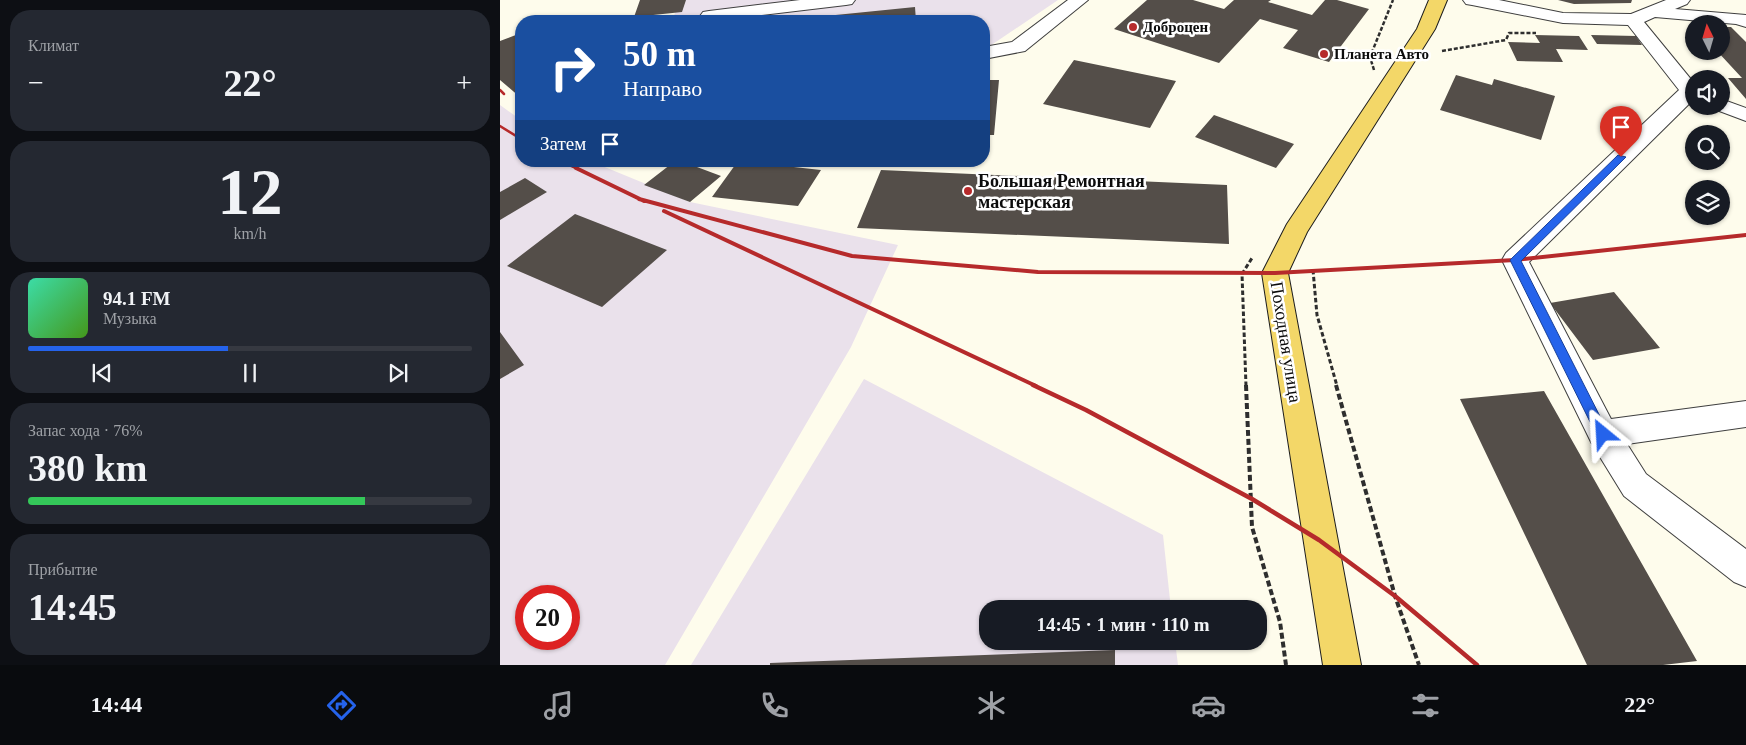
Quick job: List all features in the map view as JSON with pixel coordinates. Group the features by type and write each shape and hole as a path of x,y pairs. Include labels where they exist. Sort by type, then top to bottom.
{"main road":[{"name":"Походная улица","path":"1342,665 1274,273 1296,230 1426,29 1438,0"}],"street":[{"path":"718,15 846,0"},
{"path":"990,52 1018,47 1080,0"},
{"path":"1472,0 1563,18 1633,20 1680,0"},
{"path":"1653,12 1698,18 1739,19 1746,22"},
{"path":"1633,20 1685,83"},
{"path":"1685,99 1515,260 1603,434 1635,485 1746,570"},
{"path":"1730,109 1746,115"},
{"path":"1603,434 1746,414"}],"path":[{"path":"1442,51 1506,40 1509,33 1536,33"},
{"path":"1313,270 1317,314 1395,596 1419,665"}],"shaded area":[{"path":"678,0 1058,0 990,46 990,15 674,15"},
{"path":"500,105 515,116 515,167 605,167 690,202 898,245 851,347 665,665 500,665"},
{"path":"864,379 1163,535 1170,600 979,600 979,650 1176,650 1178,665 691,665"}],"building":[{"path":"640,0 686,0 682,12 635,15"},
{"path":"1147,0 1193,0 1224,9 1234,0 1271,0 1268,2 1312,15 1325,0 1337,0 1369,9 1329,62 1283,48 1298,30 1260,19 1219,63 1114,29"},
{"path":"1558,0 1632,0 1631,3 1574,4"},
{"path":"915,7 916,15 836,15"},
{"path":"1730,27 1746,42 1746,99 1730,80 1730,78 1742,78 1725,60 1730,60"},
{"path":"515,35 515,93 500,80 500,41"},
{"path":"1535,35 1579,36 1588,50 1556,49 1563,62 1517,61 1508,42 1540,43"},
{"path":"1591,35 1636,36 1642,45 1597,44"},
{"path":"1074,60 1176,81 1150,128 1043,104"},
{"path":"1456,75 1492,85 1494,79 1555,96 1541,140 1440,110"},
{"path":"990,80 999,80 994,135 990,135"},
{"path":"1214,115 1294,144 1276,168 1195,137"},
{"path":"667,167 697,167 721,176 690,202 644,185"},
{"path":"734,167 793,167 821,170 798,206 712,197"},
{"path":"881,170 1227,185 1229,244 857,228"},
{"path":"525,178 547,192 500,220 500,192"},
{"path":"575,214 667,250 602,307 507,266"},
{"path":"1614,292 1660,348 1593,360 1550,303"},
{"path":"500,332 524,365 500,379"},
{"path":"1544,391 1697,661 1663,665 1587,665 1460,399"},
{"path":"1115,650 1115,665 770,665 770,663"}],"railway":[{"path":"500,90 504,94"},
{"path":"500,126 515,135"},
{"path":"574,167 578,169"},
{"path":"576,168 641,200"},
{"path":"641,200 852,256 1038,272 1275,273 1515,260 1746,235"},
{"path":"664,211 1036,386"},
{"path":"1033,385 1086,410 1252,499 1319,540 1395,596 1477,665"}],"place":[{"name":"Доброцен","path":"1133,27"},
{"name":"Планета Авто","path":"1324,54"},
{"name":"Большая Ремонтная мастерская","path":"968,191"}],"route":[{"path":"1603,434 1515,260 1621,157"}]}
